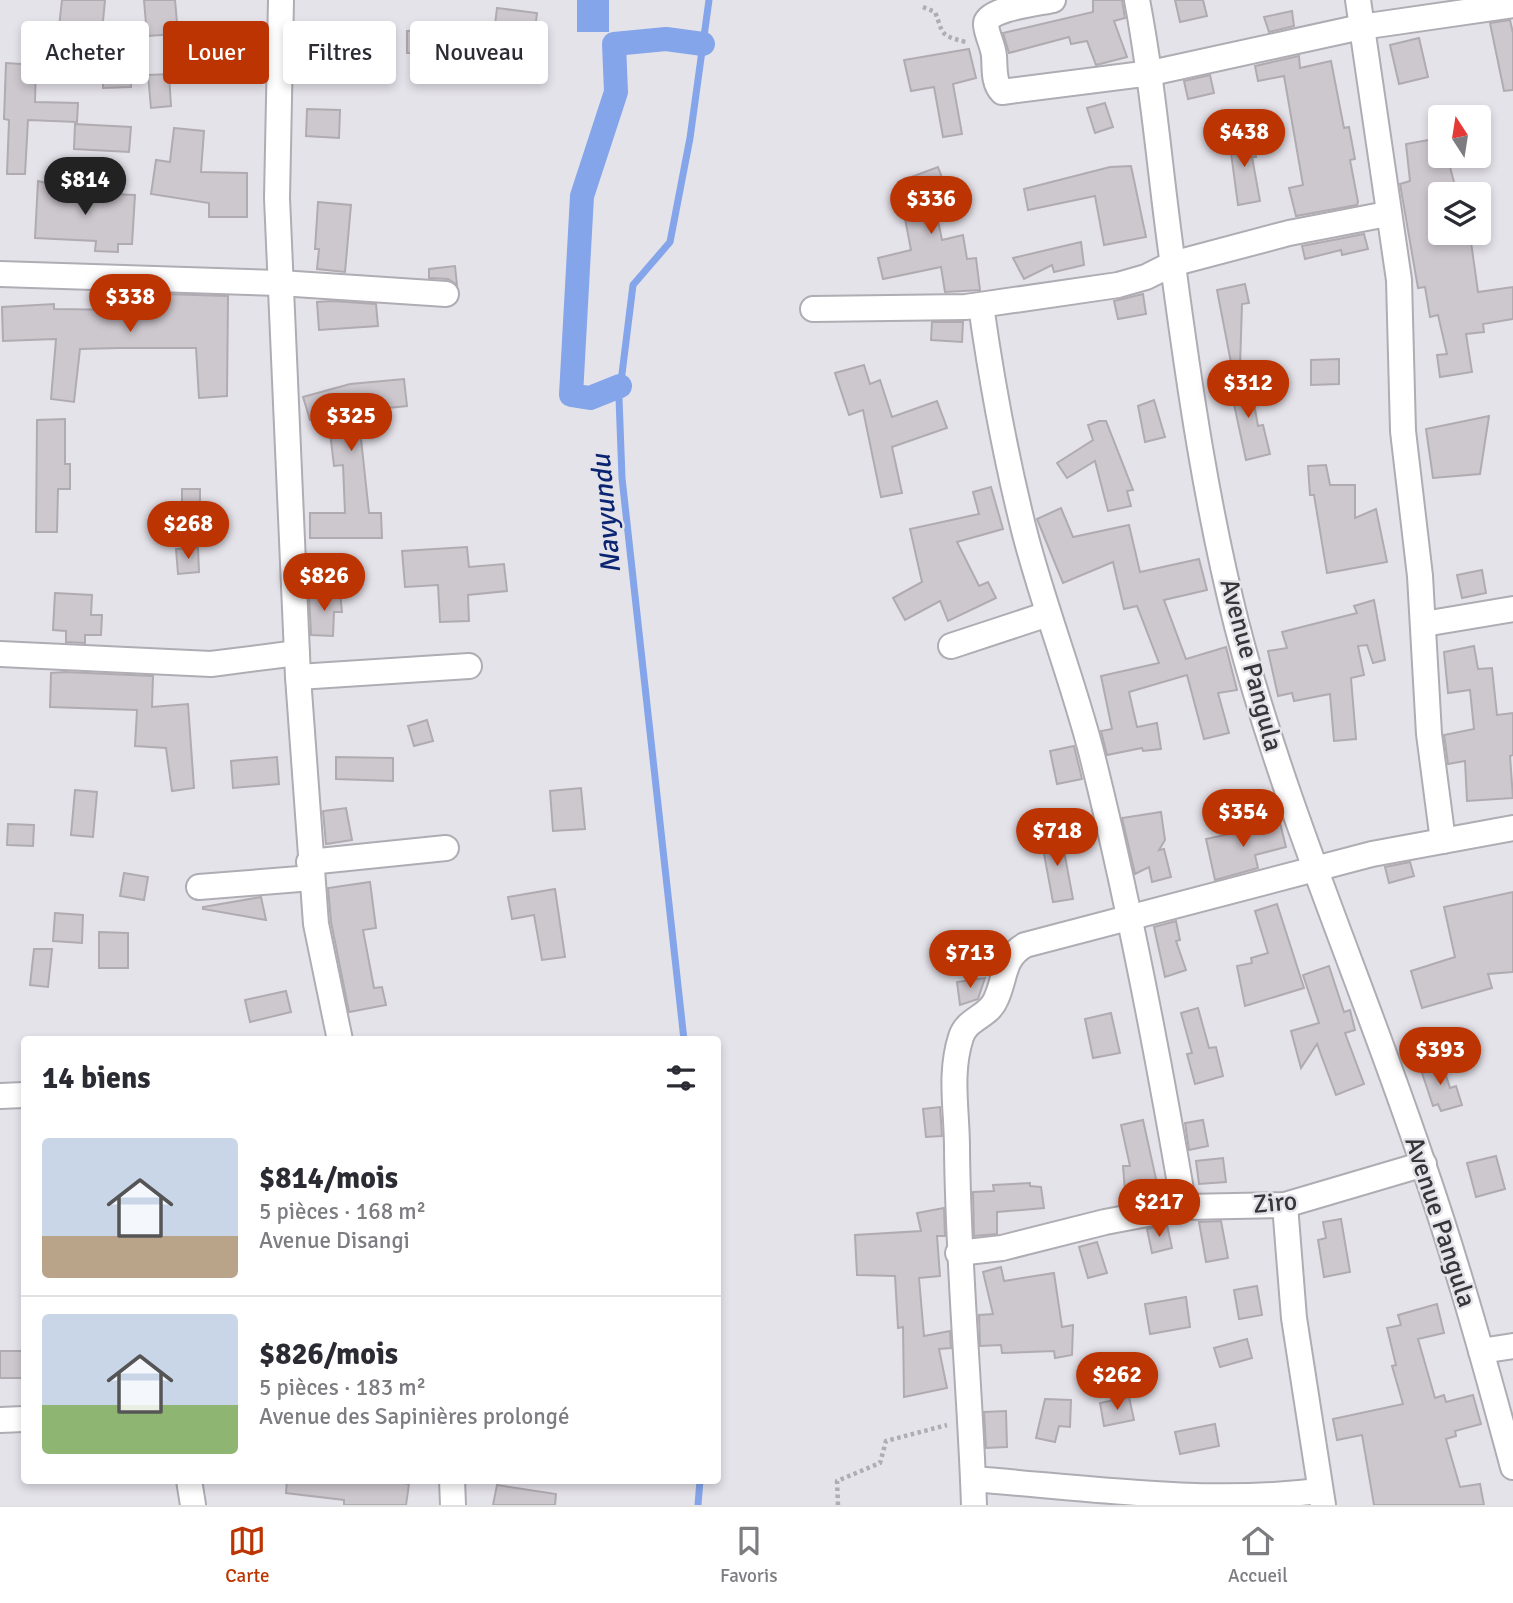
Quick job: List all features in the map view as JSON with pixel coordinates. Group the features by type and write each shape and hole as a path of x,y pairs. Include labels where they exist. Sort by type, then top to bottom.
{"street":[{"path":"281,0 277,198 298,665 310,870 316,924 339,1036"},
{"path":"1053,0 990,15 985,24 993,43 997,85 1007,93 1151,73 1361,27 1513,5"},
{"name":"Avenue Pangula","path":"1137,0 1151,73 1172,264 1205,475 1237,624 1313,869 1424,1164 1513,1467"},
{"path":"1358,0 1387,214 1399,280 1403,431 1424,624 1429,734 1443,841"},
{"path":"813,309 981,306 1118,285 1146,277 1172,264 1289,233 1387,214"},
{"path":"0,274 280,283 446,294"},
{"path":"981,306 996,407 1025,534 1081,716 1130,915 1184,1207"},
{"path":"1424,624 1513,609"},
{"path":"951,646 1048,614"},
{"path":"0,654 211,664 469,666"},
{"path":"974,1505 958,1253 957,1107 953,1070 965,1028 992,1006 1009,958 1019,948 1130,915 1313,869 1513,828"},
{"path":"199,887 446,848"},
{"path":"0,1096 21,1096"},
{"name":"Ziro","path":"958,1253 1002,1248 1105,1222 1184,1207 1285,1205 1424,1164"},
{"path":"973,1479 1193,1496 1321,1498 1290,1286 1285,1205"},
{"path":"1481,1351 1513,1346"},
{"path":"0,1420 21,1419"},
{"path":"190,1484 193,1505"},
{"path":"452,1484 453,1505"}],"path":[{"path":"923,7 935,12 937,27 954,39 993,43"},
{"path":"838,1505 838,1481 880,1463 886,1441 968,1419"}],"water":[{"path":"577,0 609,0 609,32 577,32"}],"building":[{"path":"62,0 105,0 103,21 60,21"},
{"path":"144,0 175,0 177,21 163,21 163,35 149,36 149,21 146,21"},
{"path":"1093,0 1122,0 1125,18 1114,21 1127,57 1096,65 1087,41 1071,44 1069,37 1009,53 1003,33 1093,12"},
{"path":"1175,0 1203,0 1207,16 1180,22"},
{"path":"497,8 537,13 536,21 495,21"},
{"path":"1292,11 1294,26 1269,32 1264,17"},
{"path":"1510,20 1513,33 1513,90 1504,91 1490,23"},
{"path":"407,31 410,31 410,53 407,53"},
{"path":"1419,38 1428,77 1399,84 1390,45"},
{"path":"969,49 976,78 953,84 962,134 943,137 934,87 911,91 904,60"},
{"path":"1299,56 1300,68 1331,61 1344,128 1349,127 1355,159 1350,160 1358,202 1357,205 1296,216 1289,188 1303,185 1284,76 1258,81 1255,66"},
{"path":"6,63 21,64 21,84 35,84 35,102 78,103 77,122 28,120 25,174 7,174 9,120 4,119"},
{"path":"163,74 163,84 170,84 171,106 151,108 149,75"},
{"path":"1210,75 1214,93 1188,99 1184,81"},
{"path":"103,84 131,84 131,87 103,88"},
{"path":"1105,103 1113,127 1095,133 1087,108"},
{"path":"307,109 340,110 339,138 306,136"},
{"path":"75,124 131,127 129,152 74,149"},
{"path":"174,128 204,131 201,172 247,173 247,217 209,217 209,203 151,194 156,160 170,162"},
{"path":"1253,134 1256,157 1252,157 1260,201 1238,205 1229,138"},
{"path":"1428,140 1428,168 1450,168 1454,182 1428,182 1428,245 1471,245 1478,292 1513,287 1513,319 1483,324 1484,332 1466,334 1472,372 1440,377 1437,355 1447,354 1438,315 1430,317 1425,287 1418,288 1400,184 1410,181 1406,144"},
{"path":"1131,166 1146,237 1104,245 1095,196 1028,210 1024,189 1110,167"},
{"path":"938,167 944,183 952,180 959,197 935,207 942,240 963,235 967,259 976,258 980,290 945,292 941,267 883,279 878,258 911,250 898,182"},
{"path":"38,181 88,193 135,195 132,244 118,244 118,252 95,251 96,241 35,238"},
{"path":"318,202 351,205 345,272 317,269 319,249 315,249"},
{"path":"1364,234 1368,249 1342,255 1341,250 1305,259 1302,246"},
{"path":"1081,242 1084,265 1054,272 1052,265 1024,279 1013,258"},
{"path":"455,266 457,285 448,279 429,278 429,269"},
{"path":"1245,284 1249,303 1242,304 1240,367 1232,368 1217,290"},
{"path":"130,293 228,296 227,396 199,398 196,348 118,348 80,349 74,402 51,399 56,339 3,341 2,307 54,304 54,309 129,310"},
{"path":"1143,294 1146,314 1118,319 1114,301"},
{"path":"317,302 376,304 378,326 319,330"},
{"path":"932,322 963,322 962,342 931,340"},
{"path":"1339,359 1339,384 1311,385 1311,360"},
{"path":"864,365 870,384 880,380 892,417 937,401 947,428 892,447 902,493 881,497 863,410 849,415 835,373"},
{"path":"1249,377 1258,426 1263,425 1270,454 1246,460 1229,381"},
{"path":"404,379 407,406 358,411 369,513 381,513 382,538 310,538 310,513 345,513 343,465 334,466 328,415 310,420 303,397 350,384"},
{"path":"1154,400 1165,437 1145,442 1138,406"},
{"path":"1489,416 1480,474 1433,478 1426,429"},
{"path":"65,419 65,464 70,464 70,489 58,489 57,532 36,532 37,420"},
{"path":"1106,421 1133,490 1127,491 1131,506 1108,511 1095,461 1067,478 1057,463 1093,440 1088,425"},
{"path":"1326,465 1330,485 1355,485 1355,518 1376,509 1387,562 1327,573 1314,495 1310,495 1308,466"},
{"path":"991,487 1003,529 957,542 979,586 988,582 996,598 948,621 940,601 905,620 893,598 922,582 910,529 979,514 973,492"},
{"path":"182,489 200,489 200,521 182,521"},
{"path":"1061,508 1073,537 1129,525 1140,572 1199,559 1207,590 1164,600 1186,659 1226,647 1237,690 1218,693 1229,733 1204,739 1187,675 1129,692 1137,727 1157,723 1161,749 1143,751 1142,748 1107,755 1101,731 1112,729 1101,676 1159,663 1137,606 1124,609 1113,562 1063,583 1037,519"},
{"path":"467,547 469,567 504,564 507,591 468,595 469,621 440,622 438,585 405,587 402,551"},
{"path":"198,548 199,572 178,574 176,549"},
{"path":"1482,570 1486,593 1462,598 1457,575"},
{"path":"340,592 342,612 334,612 333,636 311,635 309,595"},
{"path":"55,593 92,595 91,615 102,615 101,635 85,635 85,643 66,642 66,631 53,630"},
{"path":"1374,600 1385,660 1373,663 1367,645 1358,646 1364,675 1351,678 1356,739 1334,741 1330,694 1294,701 1292,693 1278,696 1268,651 1287,648 1282,632 1357,613 1354,606"},
{"path":"1474,646 1478,669 1492,668 1497,715 1513,713 1513,755 1510,756 1513,798 1467,801 1465,761 1448,764 1444,735 1474,729 1470,690 1448,693 1444,652"},
{"path":"51,673 153,676 152,707 188,704 194,788 172,791 166,748 135,746 137,710 50,707"},
{"path":"427,720 433,741 414,746 408,726"},
{"path":"1074,746 1082,779 1057,784 1050,751"},
{"path":"277,757 279,784 233,788 231,761"},
{"path":"336,757 393,758 393,781 336,779"},
{"path":"581,788 585,829 553,831 550,791"},
{"path":"75,790 97,792 93,837 71,835"},
{"path":"346,808 352,840 326,844 323,811"},
{"path":"1161,812 1165,840 1159,850 1164,849 1171,877 1152,882 1149,867 1135,874 1122,818"},
{"path":"1280,823 1286,847 1255,855 1258,868 1215,880 1206,839"},
{"path":"8,824 34,825 33,846 7,845"},
{"path":"1061,835 1073,899 1053,902 1041,838"},
{"path":"1410,862 1414,876 1389,883 1385,867"},
{"path":"124,873 148,877 144,900 120,896"},
{"path":"370,882 376,928 363,930 374,988 382,987 386,1005 349,1012 331,922 328,888"},
{"path":"555,889 565,957 542,960 534,915 512,919 508,897"},
{"path":"1513,892 1513,972 1488,974 1492,988 1422,1008 1411,971 1455,957 1444,907"},
{"path":"261,897 266,920 203,909 203,907"},
{"path":"1277,904 1304,988 1245,1006 1237,966 1252,963 1251,958 1268,953 1255,911"},
{"path":"55,913 83,915 82,943 53,941"},
{"path":"1176,921 1180,940 1176,941 1186,970 1165,977 1154,927"},
{"path":"99,932 128,933 128,968 99,968"},
{"path":"34,949 52,949 48,987 30,985"},
{"path":"1329,966 1344,1012 1350,1010 1355,1030 1345,1033 1364,1084 1336,1095 1317,1044 1301,1068 1291,1031 1319,1023 1303,975"},
{"path":"985,978 978,999 960,1005 957,982"},
{"path":"286,991 291,1012 250,1022 245,1000"},
{"path":"1198,1008 1209,1048 1216,1047 1223,1076 1195,1084 1187,1054 1192,1053 1181,1013"},
{"path":"1111,1013 1120,1053 1093,1058 1085,1019"},
{"path":"1441,1060 1450,1088 1456,1086 1462,1105 1441,1111 1438,1104 1433,1106 1420,1067"},
{"path":"940,1107 942,1136 926,1137 923,1109"},
{"path":"1143,1120 1158,1188 1125,1191 1123,1166 1130,1166 1121,1125"},
{"path":"1203,1120 1208,1146 1189,1150 1185,1123"},
{"path":"1496,1156 1505,1189 1476,1197 1467,1163"},
{"path":"1223,1158 1226,1182 1199,1184 1196,1161"},
{"path":"1030,1183 1030,1186 1041,1187 1044,1208 997,1212 997,1234 974,1236 973,1192 994,1191 993,1185"},
{"path":"944,1208 945,1236 937,1236 940,1276 919,1278 924,1336 950,1331 951,1348 939,1349 947,1388 904,1397 903,1327 898,1328 895,1276 857,1275 855,1235 921,1231 917,1213"},
{"path":"1341,1219 1350,1272 1324,1277 1318,1240 1326,1238 1323,1222"},
{"path":"1221,1221 1228,1258 1206,1262 1199,1222"},
{"path":"1167,1225 1172,1248 1152,1253 1147,1229"},
{"path":"1097,1242 1107,1273 1088,1278 1079,1247"},
{"path":"1001,1267 1004,1281 1054,1273 1062,1327 1073,1325 1072,1355 1055,1358 1054,1351 1002,1353 1001,1345 980,1346 979,1315 993,1314 983,1272"},
{"path":"1257,1286 1262,1315 1239,1319 1234,1290"},
{"path":"1186,1297 1190,1327 1150,1334 1145,1304"},
{"path":"1437,1304 1444,1333 1418,1339 1435,1398 1444,1395 1446,1402 1473,1395 1481,1424 1455,1431 1456,1436 1446,1439 1460,1487 1480,1484 1484,1505 1374,1505 1362,1435 1337,1440 1333,1419 1403,1404 1392,1366 1396,1365 1387,1328 1401,1325 1398,1315"},
{"path":"1247,1339 1252,1358 1220,1367 1214,1348"},
{"path":"0,1351 21,1351 21,1378 0,1378"},
{"path":"1129,1397 1134,1420 1104,1426 1100,1403"},
{"path":"1045,1399 1071,1400 1070,1427 1059,1426 1055,1442 1036,1438"},
{"path":"1006,1411 1007,1447 986,1448 984,1412"},
{"path":"1215,1424 1219,1446 1180,1454 1175,1432"},
{"path":"287,1484 409,1484 406,1505 344,1505 344,1500 286,1493"},
{"path":"497,1485 556,1494 555,1505 493,1505"}],"waterway":[{"name":"Navyundu","path":"684,1036 622,478 619,398 633,285 670,242 690,138 709,0"},
{"path":"620,386 590,398 571,395 582,196 616,92 614,44 666,39 703,44"},
{"name":"Navyundu","path":"698,1505 700,1484"}]}
